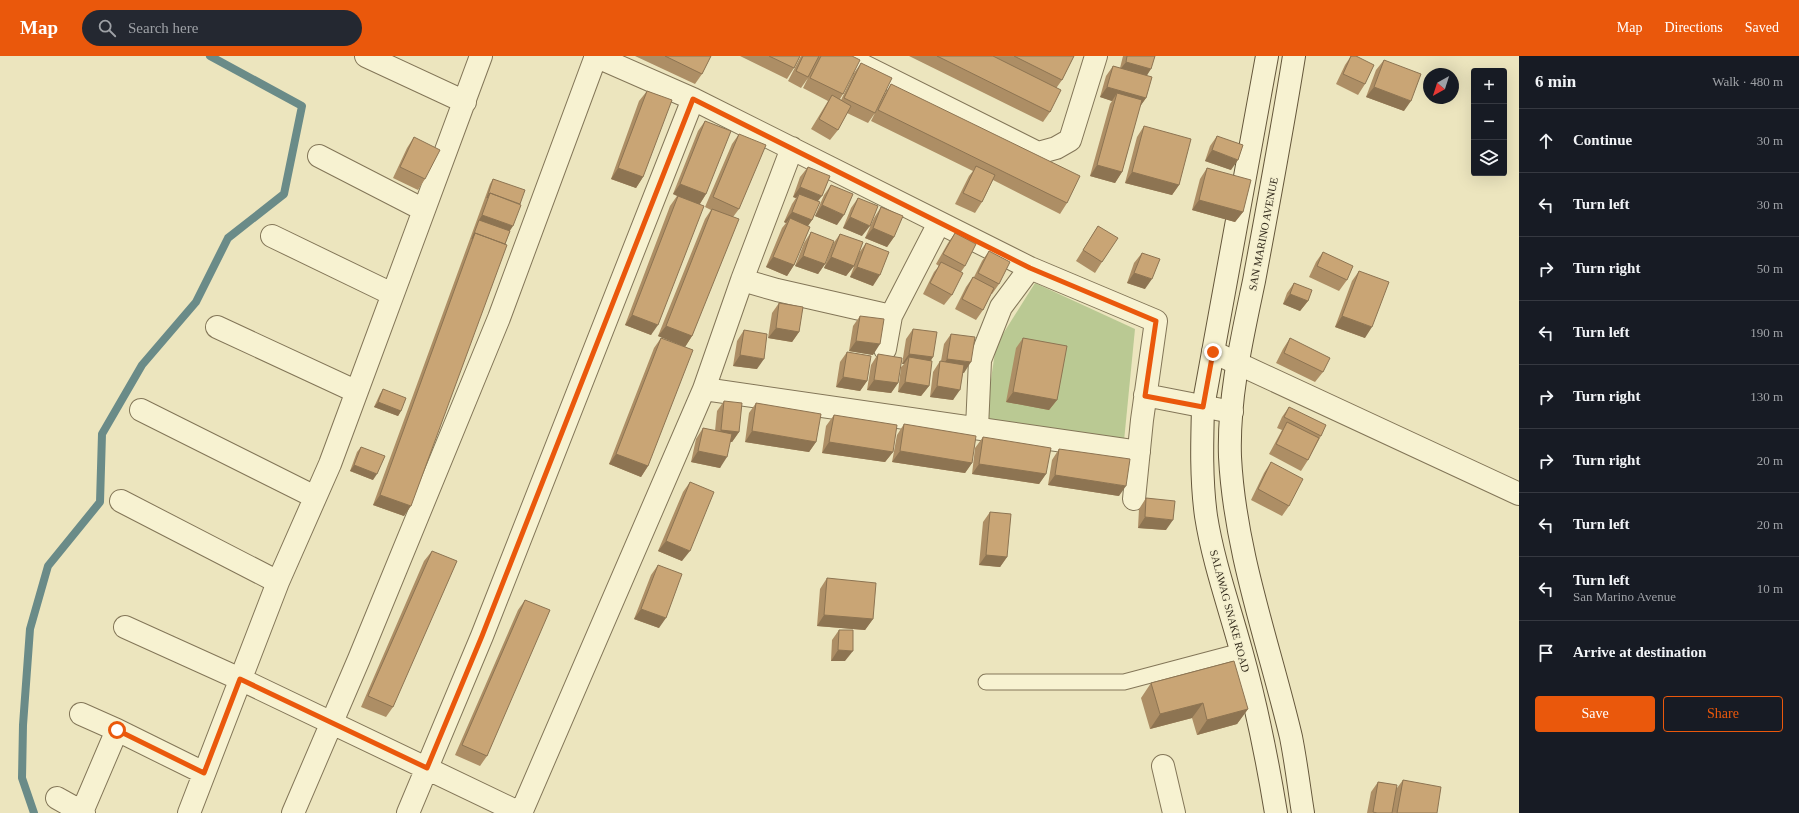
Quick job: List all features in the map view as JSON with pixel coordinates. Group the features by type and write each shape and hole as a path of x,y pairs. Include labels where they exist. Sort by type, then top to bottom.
{"street":[{"path":"366,56 465,102"},
{"path":"189,813 278,582 330,464 355,391 465,102 481,56"},
{"path":"293,813 332,723 499,318 596,56 693,99 1030,268 1156,321 1145,396 1134,499"},
{"path":"844,56 1038,153 1056,148 1070,140 1096,56"},
{"path":"1203,407 1267,56"},
{"name":"SAN MARINO AVENUE","path":"1232,412 1238,363 1280,143 1294,56"},
{"path":"408,813 482,636 693,99"},
{"path":"1251,145 1280,143"},
{"path":"125,627 240,679 520,813 704,389 742,280 792,148"},
{"path":"319,156 424,210"},
{"path":"885,349 891,316 939,223"},
{"path":"272,236 392,294"},
{"path":"977,428 980,360 1001,307 1030,268"},
{"path":"742,280 777,290 891,316"},
{"path":"217,326 355,391"},
{"path":"1213,352 1519,494"},
{"path":"704,389 1139,452"},
{"path":"1145,396 1232,412 1230,457 1236,507 1248,575 1291,738 1303,813"},
{"name":"SALAWAG SNAKE ROAD","path":"1203,407 1201,460 1206,516 1220,578 1241,651 1264,745 1276,813"},
{"path":"141,410 315,497"},
{"path":"121,501 278,582"},
{"path":"81,714 204,773"},
{"path":"57,798 83,813 117,730"},
{"path":"1163,766 1174,813"}],"lane":[{"path":"986,682 1124,682 1241,651"}],"green space":[{"path":"1035,283 1135,329 1124,441 985,421 996,345"}],"building":[{"path":"665,56 711,56 702,74"},
{"path":"769,56 800,56 794,68"},
{"path":"803,56 819,56 808,77 796,71"},
{"path":"821,56 852,56 860,60 843,94 810,78"},
{"path":"937,56 993,56 1061,90 1050,112"},
{"path":"1014,56 1074,56 1062,80"},
{"path":"1127,56 1155,56 1151,69 1126,62"},
{"path":"1351,56 1356,56 1374,65 1365,84 1343,74"},
{"path":"1384,60 1421,74 1411,101 1374,87"},
{"path":"861,63 892,78 875,113 844,98"},
{"path":"1113,66 1152,77 1146,98 1107,87"},
{"path":"891,84 1080,176 1067,203 878,110"},
{"path":"647,91 672,100 643,177 618,168"},
{"path":"1117,93 1142,100 1122,172 1097,165"},
{"path":"832,95 851,106 838,130 819,119"},
{"path":"705,121 731,131 706,194 680,184"},
{"path":"1144,126 1191,139 1179,185 1132,172"},
{"path":"739,134 766,145 739,209 713,197"},
{"path":"1217,136 1243,145 1238,160 1212,150"},
{"path":"414,137 440,150 425,179 400,167"},
{"path":"976,166 995,175 982,202 963,193"},
{"path":"808,167 830,176 822,196 800,187"},
{"path":"1207,168 1251,180 1243,212 1199,200"},
{"path":"493,179 525,190 520,204 490,193 487,198"},
{"path":"831,185 853,194 844,215 822,205"},
{"path":"490,193 521,205 513,226 482,215"},
{"path":"799,194 820,202 812,220 792,212"},
{"path":"678,196 704,206 658,325 632,315"},
{"path":"858,198 878,206 870,226 850,217"},
{"path":"881,207 903,216 894,237 873,228"},
{"path":"712,209 739,219 692,336 666,326"},
{"path":"790,218 810,227 794,265 773,257"},
{"path":"479,220 510,231 505,244 475,233 472,239"},
{"path":"1098,226 1118,238 1102,262 1083,250"},
{"path":"811,232 834,241 825,264 803,256"},
{"path":"475,233 507,245 411,506 380,495"},
{"path":"955,233 976,244 965,266 943,254"},
{"path":"840,234 863,242 854,266 831,257"},
{"path":"866,243 889,252 880,275 857,267"},
{"path":"989,251 1010,262 999,284 978,273"},
{"path":"1323,252 1353,266 1347,280 1317,266"},
{"path":"1142,253 1160,259 1152,279 1134,273"},
{"path":"941,262 963,273 952,295 930,283"},
{"path":"1359,271 1389,282 1372,327 1342,316"},
{"path":"973,277 994,288 983,310 962,299"},
{"path":"1294,283 1312,290 1308,301 1290,294"},
{"path":"779,303 803,307 799,332 776,328"},
{"path":"860,316 884,319 880,344 856,341"},
{"path":"913,329 937,332 933,357 909,354"},
{"path":"744,330 767,334 764,359 740,355"},
{"path":"951,334 975,337 971,362 947,359"},
{"path":"661,338 693,350 648,466 616,454"},
{"path":"1023,338 1067,346 1057,400 1013,392"},
{"path":"1290,338 1330,358 1323,372 1284,353"},
{"path":"847,352 871,356 867,381 843,377"},
{"path":"878,354 902,358 898,383 874,380"},
{"path":"909,357 932,361 929,386 905,382"},
{"path":"940,361 964,365 960,390 937,386"},
{"path":"383,389 406,398 401,411 378,402"},
{"path":"724,401 742,403 739,432 721,430"},
{"path":"756,403 821,414 816,442 752,431"},
{"path":"1289,407 1326,425 1321,436 1284,417"},
{"path":"834,415 897,425 893,452 829,442"},
{"path":"1287,422 1319,438 1308,460 1276,444"},
{"path":"904,424 976,436 972,463 900,451"},
{"path":"703,428 732,434 727,457 698,451"},
{"path":"983,437 1051,448 1046,474 979,464"},
{"path":"361,447 385,456 377,474 354,465"},
{"path":"1059,449 1130,459 1126,486 1055,475"},
{"path":"1271,462 1303,479 1289,506 1258,489"},
{"path":"690,482 714,492 690,551 666,541"},
{"path":"1146,498 1175,501 1173,520 1145,517"},
{"path":"990,512 1011,514 1007,557 986,555"},
{"path":"432,551 457,561 393,707 368,696"},
{"path":"658,565 682,574 666,618 641,609"},
{"path":"827,578 876,583 873,619 824,615"},
{"path":"525,600 550,610 487,756 462,745"},
{"path":"839,630 853,630 853,651 838,650"},
{"path":"1234,661 1248,709 1207,720 1203,703 1160,714 1151,683"},
{"path":"1403,780 1441,787 1437,813 1397,813"},
{"path":"1378,782 1397,785 1392,813 1373,812"}],"waterway":[{"path":"34,813 22,778 23,725 30,629 48,566 100,502 102,434 142,365 196,302 228,238 284,194 302,106 210,56"}],"route":[{"path":"117,730 204,773 240,679 427,768 482,636 693,99 1030,268 1156,321 1145,396 1203,407 1213,352"}]}
